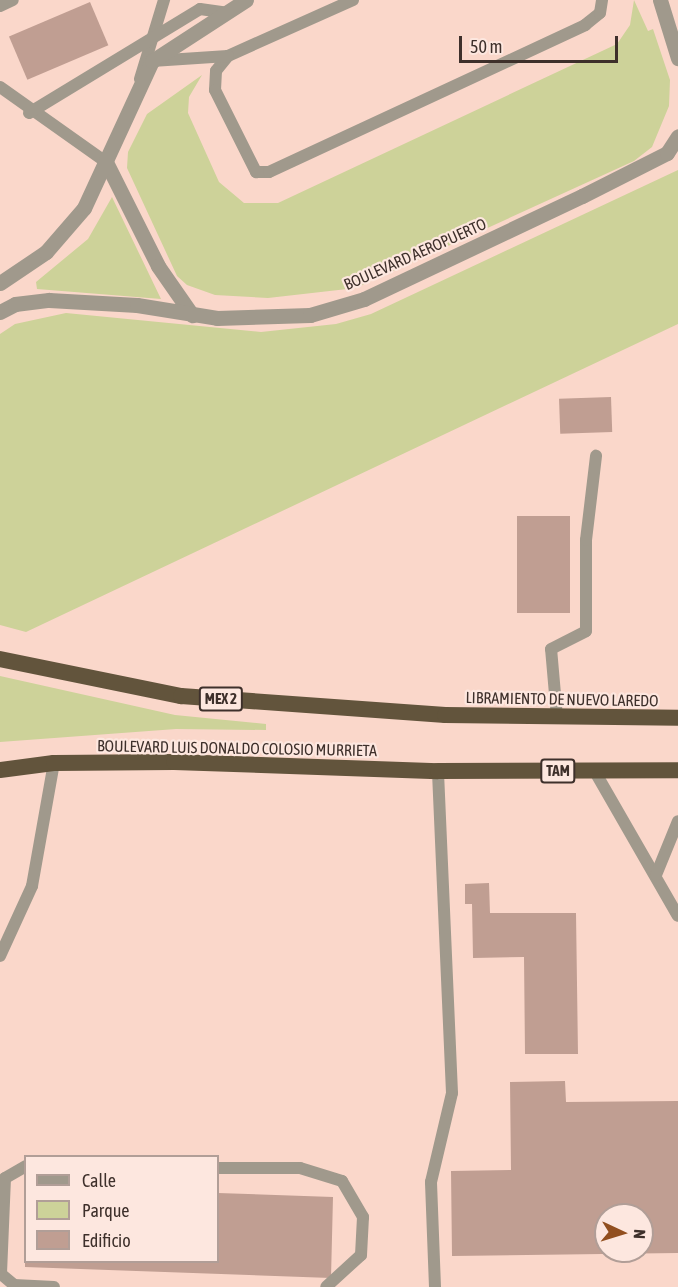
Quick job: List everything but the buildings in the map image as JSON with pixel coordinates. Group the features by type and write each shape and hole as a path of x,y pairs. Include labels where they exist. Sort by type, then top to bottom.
{"highway":[{"name":"LIBRAMIENTO DE NUEVO LAREDO","path":"0,659 181,696 446,715 678,718"},
{"name":"BOULEVARD LUIS DONALDO COLOSIO MURRIETA","path":"0,770 54,763 438,771"},
{"name":"TAM","path":"438,771 678,770"}],"street":[{"path":"0,283 62,237 84,208 140,81 152,61 246,0"},
{"path":"661,5 678,58"},
{"name":"BOULEVARD AEROPUERTO","path":"0,312 15,304 49,300 192,315 280,318 364,299 673,150 678,136"},
{"path":"106,162 158,266 192,315"}],"lane":[{"path":"0,6 13,0"},
{"path":"140,81 147,41 164,0"},
{"path":"152,61 228,56 353,0"},
{"path":"228,56 213,84 259,173 492,70 601,6"},
{"path":"29,112 200,9 227,13"},
{"path":"0,87 29,112 106,162"},
{"path":"557,717 552,649 586,631 586,540 596,456"},
{"path":"0,956 32,886 54,763"},
{"path":"435,1287 431,1182 452,1093 438,771"},
{"path":"594,771 678,916"},
{"path":"656,875 678,821"},
{"path":"24,1167 5,1178 1,1274 14,1285 54,1287"},
{"path":"219,1168 300,1168 342,1181 363,1217 361,1255 326,1287"}],"green space":[{"path":"634,0 648,31 653,29 670,80 669,106 652,147 634,161 356,288 268,298 215,295 187,285 177,276 127,168 128,152 147,114 202,75 189,97 188,113 219,182 244,203 278,203 617,44 630,25"},
{"path":"678,170 678,324 26,632 0,625 0,334 15,324 66,313 261,332 336,324 371,314"},
{"path":"112,197 161,299 37,289 36,282 88,239"},
{"path":"0,676 175,715 266,724 266,730 176,729 0,742"}]}
